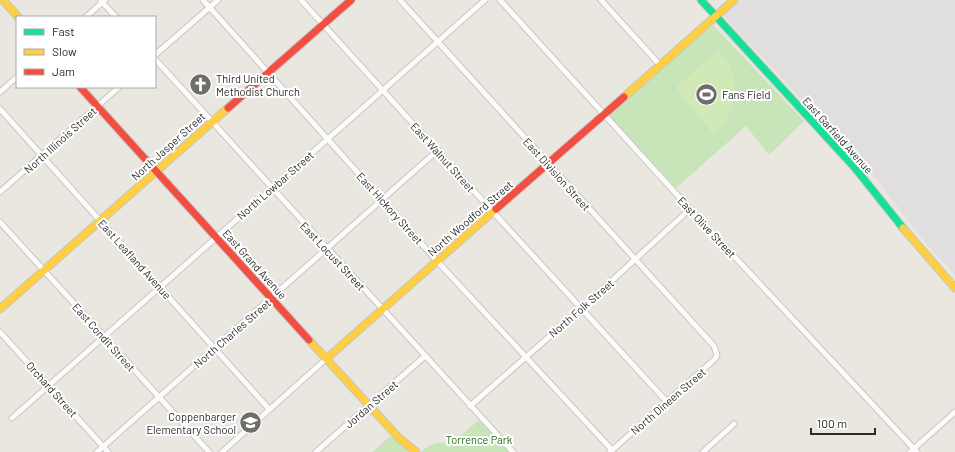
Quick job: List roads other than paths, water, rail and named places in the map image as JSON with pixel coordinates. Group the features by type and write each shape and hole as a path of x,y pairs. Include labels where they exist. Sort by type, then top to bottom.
{"street":[{"path":"3,0 17,16"},
{"name":"East Hickory Street","path":"203,0 437,261 611,451"},
{"path":"156,54 218,0"},
{"name":"East Walnut Street","path":"301,0 667,402"},
{"name":"North Jasper Street","path":"0,309 351,0"},
{"name":"East Division Street","path":"400,0 714,346"},
{"name":"North Lowbar Street","path":"12,418 484,0"},
{"name":"East Olive Street","path":"500,0 603,115 914,451"},
{"path":"601,0 660,65"},
{"name":"East Garfield Avenue","path":"701,0 855,168 914,241 955,288"},
{"name":"North Woodford Street","path":"222,452 734,0"},
{"path":"87,16 103,1 115,16"},
{"name":"East Locust Street","path":"156,60 513,452"},
{"path":"0,92 16,78"},
{"name":"East Grand Avenue","path":"81,88 326,359 399,438 416,452"},
{"name":"North Illinois Street","path":"0,192 118,88"},
{"name":"East Leafland Avenue","path":"0,109 269,409"},
{"name":"North Charles Street","path":"97,452 438,150"},
{"name":"North Folk Street","path":"470,406 581,309 690,209"},
{"name":"East Condit Street","path":"0,222 209,452"},
{"name":"Orchard Street","path":"0,332 108,452"},
{"name":"North Dineen Street","path":"611,451 715,359 717,355 714,346"},
{"name":"Jordan Street","path":"316,452 425,356"},
{"path":"914,451 955,412"},
{"path":"704,452 734,424"}],"place":[{"name":"Third United Methodist Church","path":"201,84"},
{"name":"Fans Field","path":"707,94"},
{"name":"Coppenbarger Elementary School","path":"251,422"}],"park label":[{"name":"Torrence Park","path":"479,439"}]}
